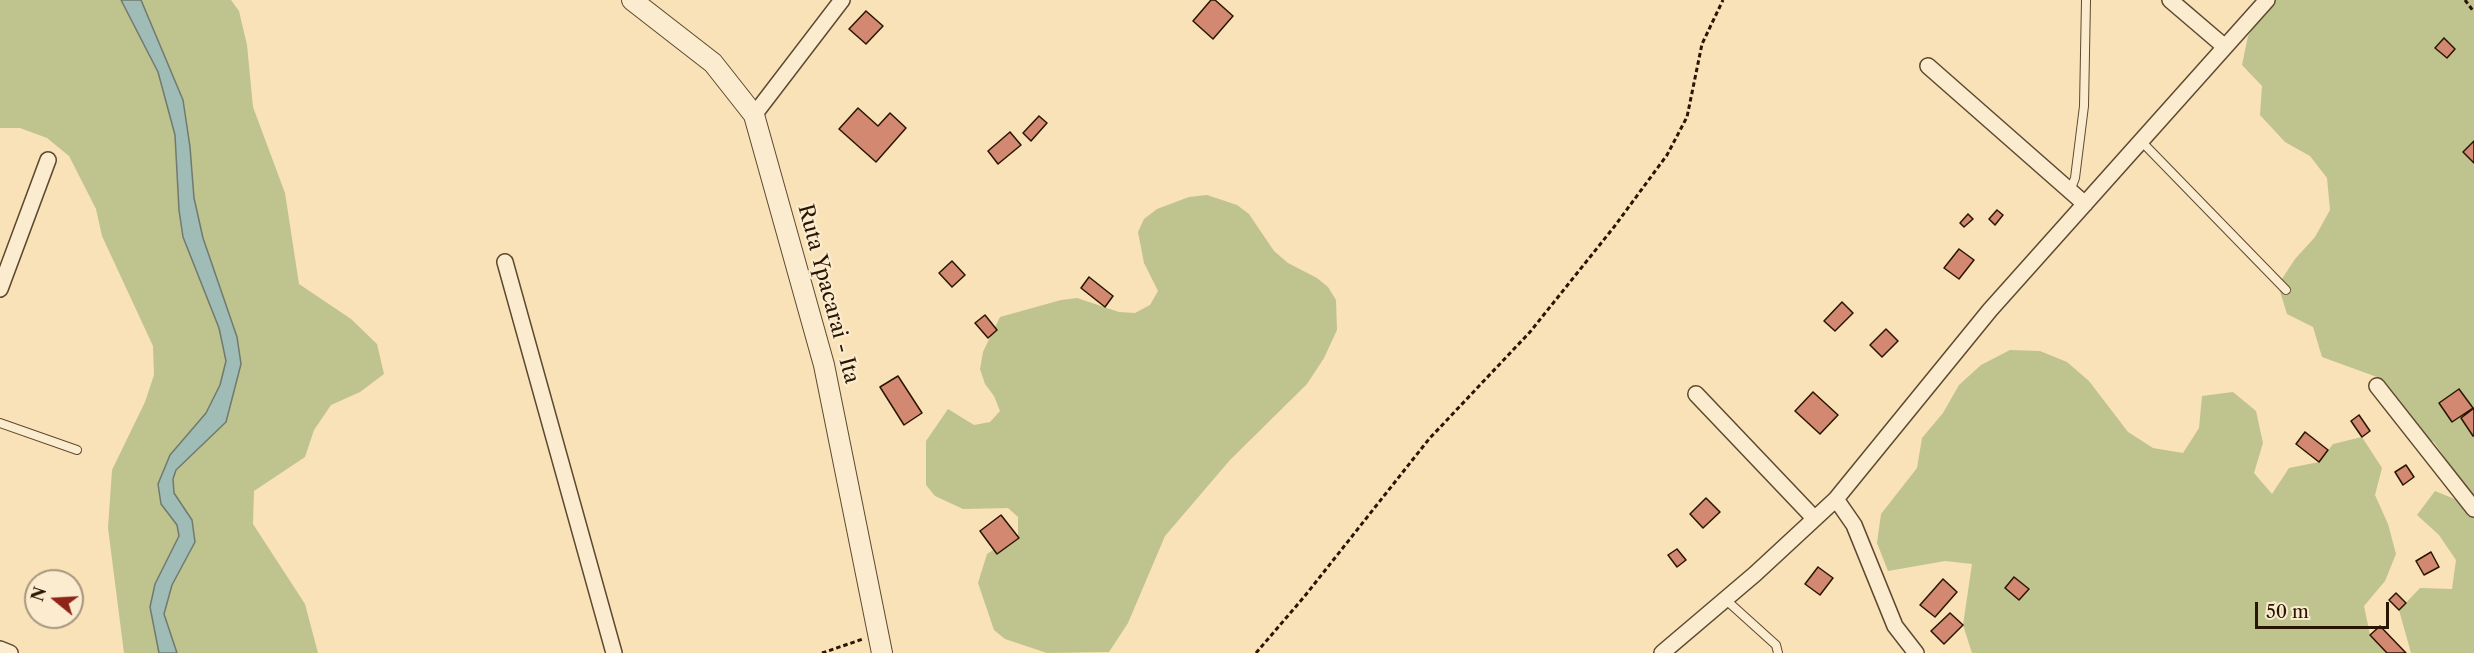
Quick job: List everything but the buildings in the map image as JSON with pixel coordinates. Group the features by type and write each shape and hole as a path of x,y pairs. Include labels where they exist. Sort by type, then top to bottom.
{"street":[{"name":"Ruta Ypacarai - Ita","path":"632,0 713,63 754,115 824,365 880,644"},
{"path":"754,115 842,0"},
{"path":"2170,0 2225,47"},
{"path":"1662,653 1836,499 1990,310 2267,0"},
{"path":"1928,66 2085,204"},
{"path":"0,289 48,160"},
{"path":"505,262 614,653"},
{"path":"2377,386 2474,509"},
{"path":"1696,394 1814,518"},
{"path":"1836,499 1854,525 1895,626 1916,653"},
{"path":"0,649 10,653"}],"lane":[{"path":"2070,191 2075,178 2084,106 2086,0"},
{"path":"2141,141 2286,290"},
{"path":"0,423 77,450"},
{"path":"1725,599 1776,645 1778,653"}],"path":[{"path":"1256,653 1304,597 1429,439 1530,332 1614,227 1667,155 1687,117 1702,44 1724,0"},
{"path":"2465,0 2474,12"},
{"path":"822,653 880,644"}],"green space":[{"path":"0,0 231,0 239,11 247,45 253,107 285,193 299,284 351,319 377,344 384,374 360,392 331,405 314,430 305,457 254,491 253,524 305,604 318,653 124,653 108,528 112,470 145,402 154,375 153,346 102,236 96,209 69,156 47,138 20,128 0,128"},
{"path":"2272,0 2474,0 2474,501 2434,442 2406,431 2394,403 2377,377 2322,357 2313,327 2287,314 2278,285 2295,259 2315,237 2330,210 2327,178 2310,156 2285,142 2260,115 2262,86 2242,65 2248,36"},
{"path":"1207,195 1237,205 1249,214 1274,251 1288,263 1317,278 1328,287 1336,300 1337,330 1324,358 1307,384 1230,460 1165,536 1128,623 1109,652 1047,653 1005,639 994,630 978,583 987,554 1002,544 1018,538 1018,517 1008,508 963,509 935,496 926,485 926,441 948,409 974,425 990,422 1000,411 994,396 985,384 980,369 983,352 1000,317 1061,300 1077,298 1119,312 1135,313 1150,305 1158,291 1144,263 1138,232 1144,219 1157,209 1189,197"},
{"path":"2010,350 2040,351 2067,362 2089,381 2128,432 2153,448 2183,453 2199,428 2202,396 2233,392 2256,411 2263,443 2254,473 2272,494 2289,468 2319,462 2333,444 2362,437 2382,468 2375,495 2388,524 2396,554 2385,581 2364,606 2370,635 2387,653 1972,653 1963,625 1972,564 1945,561 1888,571 1877,543 1881,514 1917,468 1922,438 1943,413 1959,385 1981,365"},
{"path":"2435,491 2462,502 2474,511 2474,653 2411,653 2399,610 2420,588 2452,589 2456,560 2439,535 2417,515"}],"water":[{"path":"121,0 141,0 183,100 194,198 203,238 237,337 241,364 226,422 176,470 173,479 174,493 192,520 195,542 172,585 164,614 177,653 159,653 150,607 155,584 179,536 177,525 161,504 158,484 170,455 206,413 220,385 226,361 219,328 183,237 179,210 175,135 158,72"}]}
